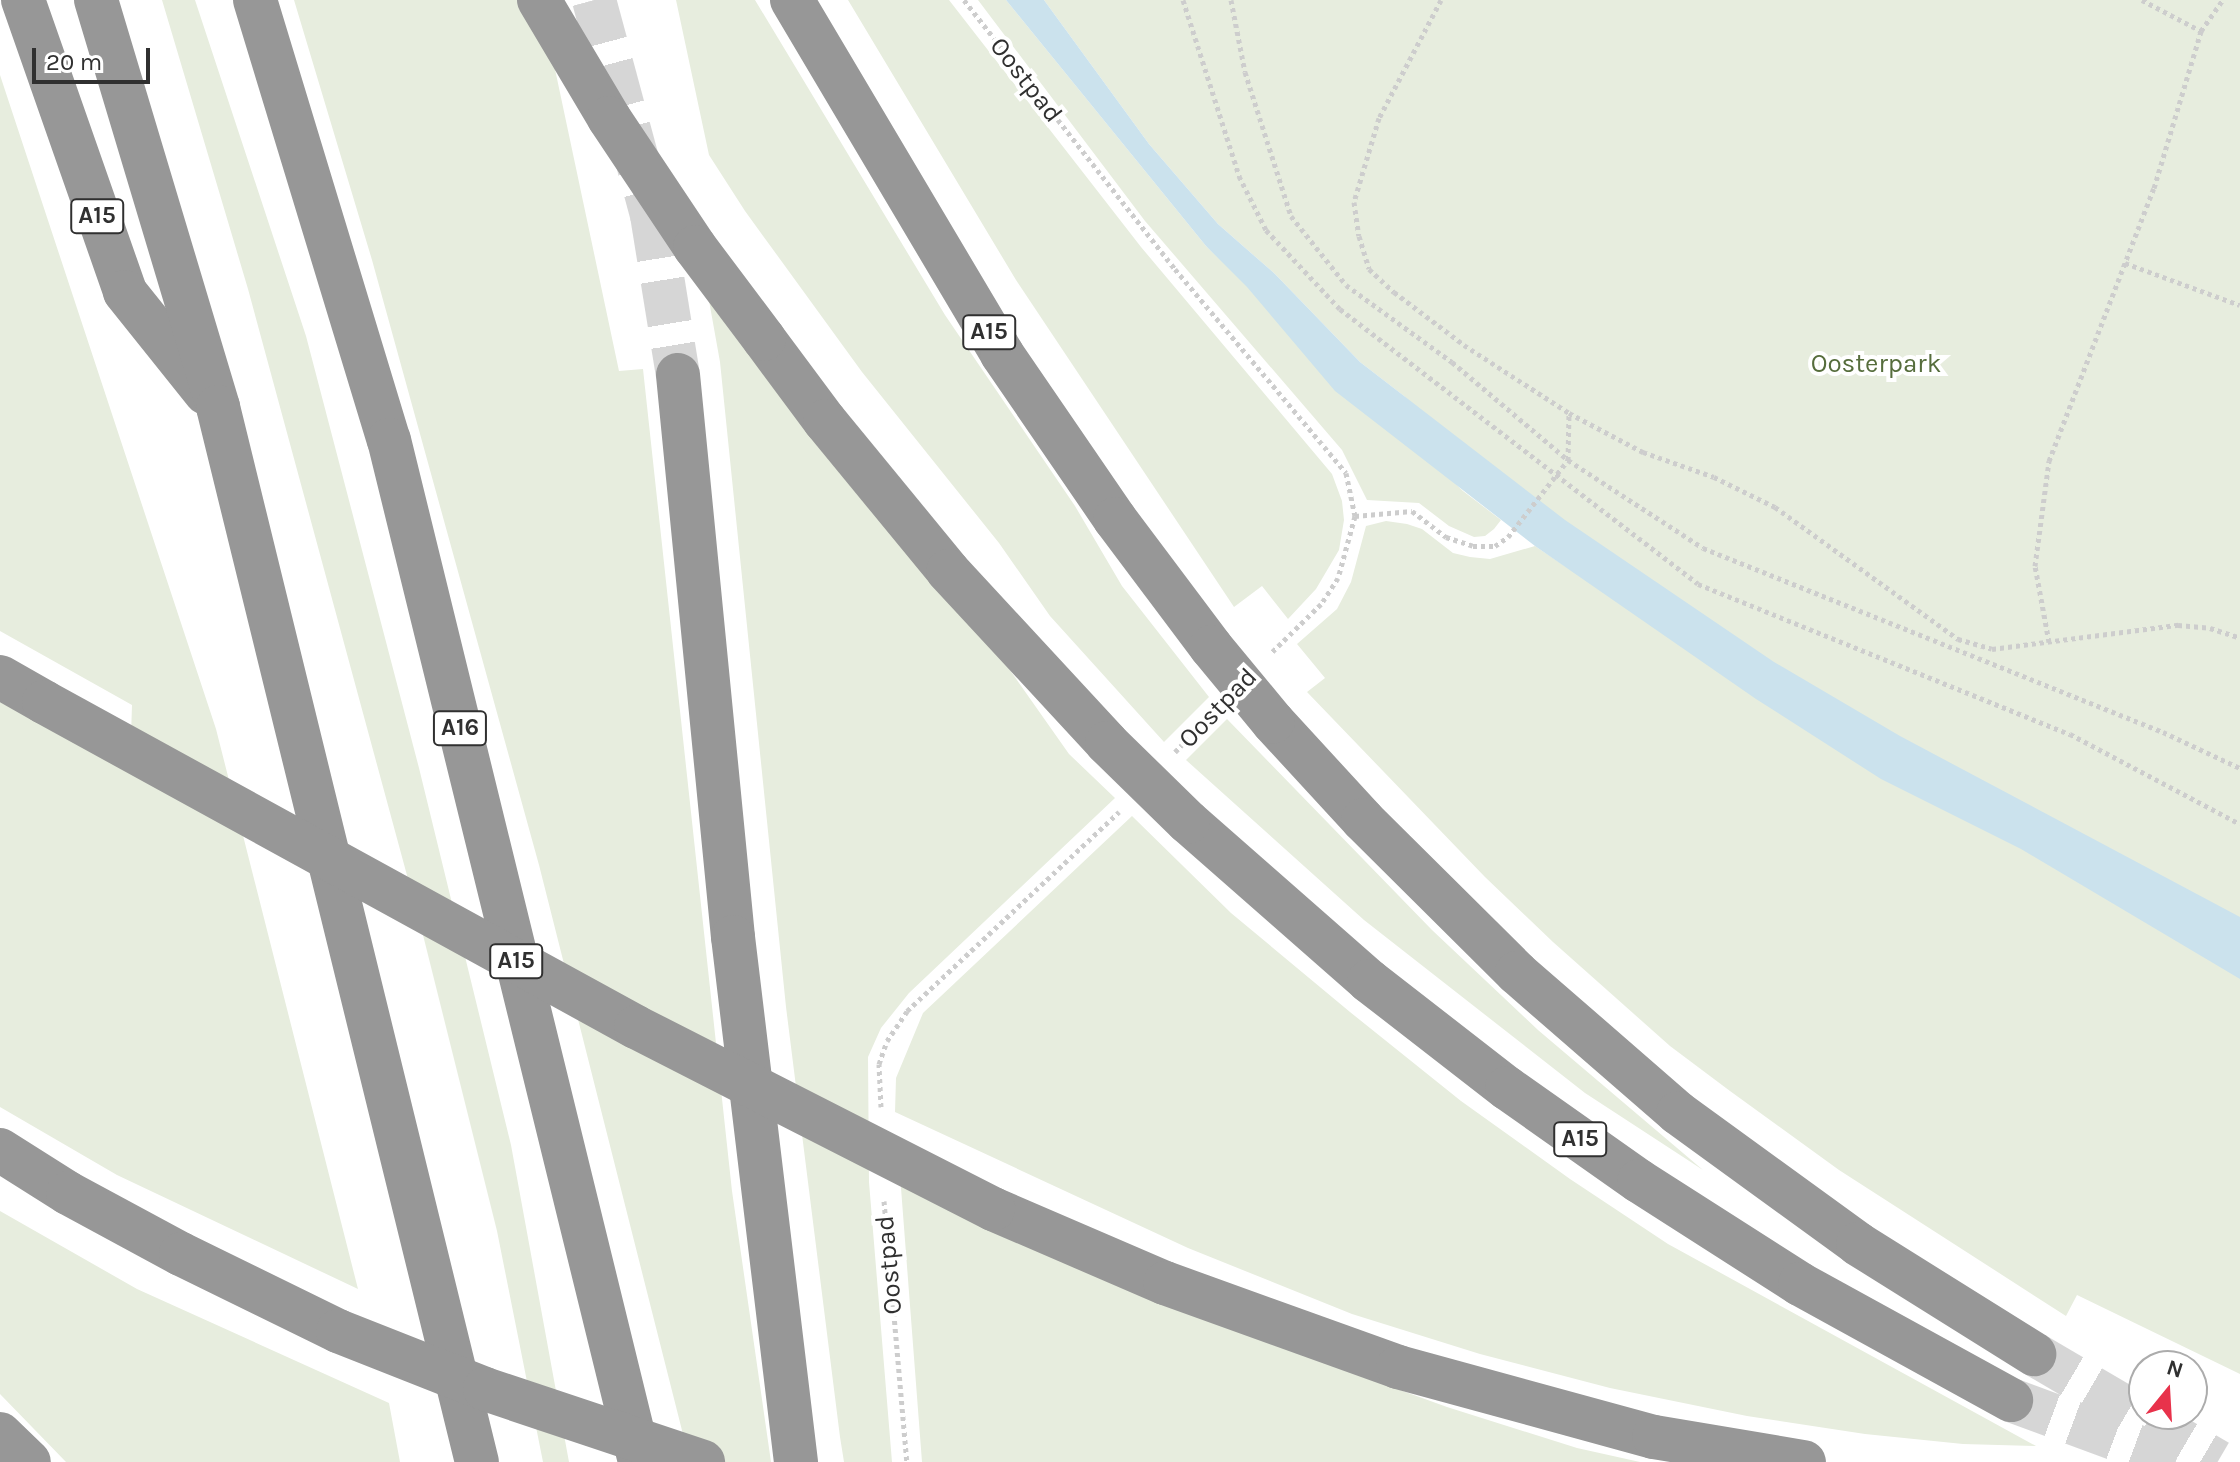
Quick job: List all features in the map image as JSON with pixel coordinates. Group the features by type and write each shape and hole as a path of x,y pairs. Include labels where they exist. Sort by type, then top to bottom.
{"highway":[{"name":"A15","path":"23,0 125,292 218,407"},
{"path":"96,0 218,407 477,1462"},
{"name":"A16","path":"255,0 389,440 640,1462"},
{"name":"A15","path":"539,0 618,131 695,247 825,421 948,571 1107,743 1188,822 1369,981 1507,1088 1627,1172 1800,1284 2011,1400"},
{"name":"A15","path":"792,0 1002,354 1115,519 1211,647 1273,722 1363,820 1517,973 1678,1113 1858,1244 2034,1354"},
{"path":"678,375 733,937 796,1462"},
{"name":"A15","path":"0,677 636,1027 993,1209 1165,1283 1398,1367 1654,1437 1804,1462"},
{"path":"0,1150 68,1193 181,1254 338,1331 485,1389 703,1462"},
{"path":"0,1434 29,1462"}],"path":[{"name":"Oostpad","path":"964,0 1175,269 1346,473 1355,516 1338,578 1321,604 1269,655"},
{"path":"1183,0 1239,176 1266,230 1340,309 1698,584 2070,734 2240,824"},
{"path":"1231,0 1245,72 1291,216 1346,285 1452,362 1568,460 1703,548 1955,648 2240,768"},
{"path":"1441,0 1379,118 1361,167 1354,202 1359,236 1369,269 1394,292 1464,345 1569,413 1643,452 1714,477 1775,507 1958,639 1992,649 2178,625 2210,628 2240,638"},
{"path":"2142,0 2201,31"},
{"path":"2049,642 2035,566 2049,461 2154,188 2201,31 2223,0"},
{"path":"2125,263 2240,305"},
{"path":"1355,516 1412,511 1446,537 1473,546 1495,546 1508,537 1568,460 1569,413"},
{"path":"1955,648 1958,639"},
{"name":"Oostpad","path":"1167,761 1219,706"},
{"path":"881,1108 879,1064 887,1041 907,1011 1124,806"},
{"name":"Oostpad","path":"883,1197 907,1462"}],"green space":[{"path":"162,0 195,0 306,336 419,768 511,1145 569,1462 543,1462 497,1231 421,927 248,289"},
{"path":"294,0 520,0 552,55 619,371 643,369 732,1191 771,1462 690,1462 539,865 372,260"},
{"path":"676,0 755,0 945,315 1075,506 1122,586 1209,697 1164,742 1050,616 999,543 862,372 745,211 709,155"},
{"path":"848,0 949,0 1141,247 1332,474 1342,501 1344,520 1339,550 1316,589 1288,619 1262,586 1234,607 1016,280"},
{"path":"978,0 1006,0 1206,246 1463,491 1501,520 1494,529 1485,536 1474,537 1449,526 1419,503 1367,500 1342,450 1145,221"},
{"name":"Oosterpark","path":"1044,0 2240,0 2240,1374 2208,1358 2208,1350 2190,1350 2077,1295 2066,1316 1839,1170 1730,1091 1670,1046 1553,942 1485,877 1307,692 1325,678 1297,644 1337,609 1351,582 1366,526 1386,521 1407,524 1422,529 1453,553 1470,557 1490,559 1535,546 1566,567 1404,396 1360,362 1275,274 1218,224 1149,144"},
{"path":"0,75 216,729 358,1289 117,1175 0,1107 0,695 130,766 132,705 0,631"},
{"path":"708,295 1007,666 1069,754 1115,798 909,993 881,1028 868,1057 869,1182 892,1462 844,1462 840,1437 786,1007 720,362"},
{"path":"1227,719 1432,930 1538,1030 1703,1170 1585,1093 1364,920 1186,760"},
{"path":"1132,816 1231,913 1350,1012 1461,1101 1570,1179 1668,1244 2036,1446 1963,1444 1865,1434 1747,1416 1610,1388 1480,1354 1352,1314 1188,1248 895,1112 896,1078 923,1013"},
{"path":"900,1175 1306,1356 1447,1407 1577,1448 1640,1462 922,1462"},
{"path":"0,1211 137,1289 389,1403 400,1462 66,1462 0,1394"}],"water":[{"path":"1006,0 1044,0 1149,144 1218,224 1275,274 1360,362 1565,520 1774,662 1900,736 2240,917 2240,979 2021,849 1881,779 1756,699 1535,546 1335,391 1247,287 1206,246"}],"tunnel":[{"path":"594,0 652,215 678,375"},
{"path":"2034,1354 2218,1462"},
{"path":"2011,1400 2176,1461"}]}
